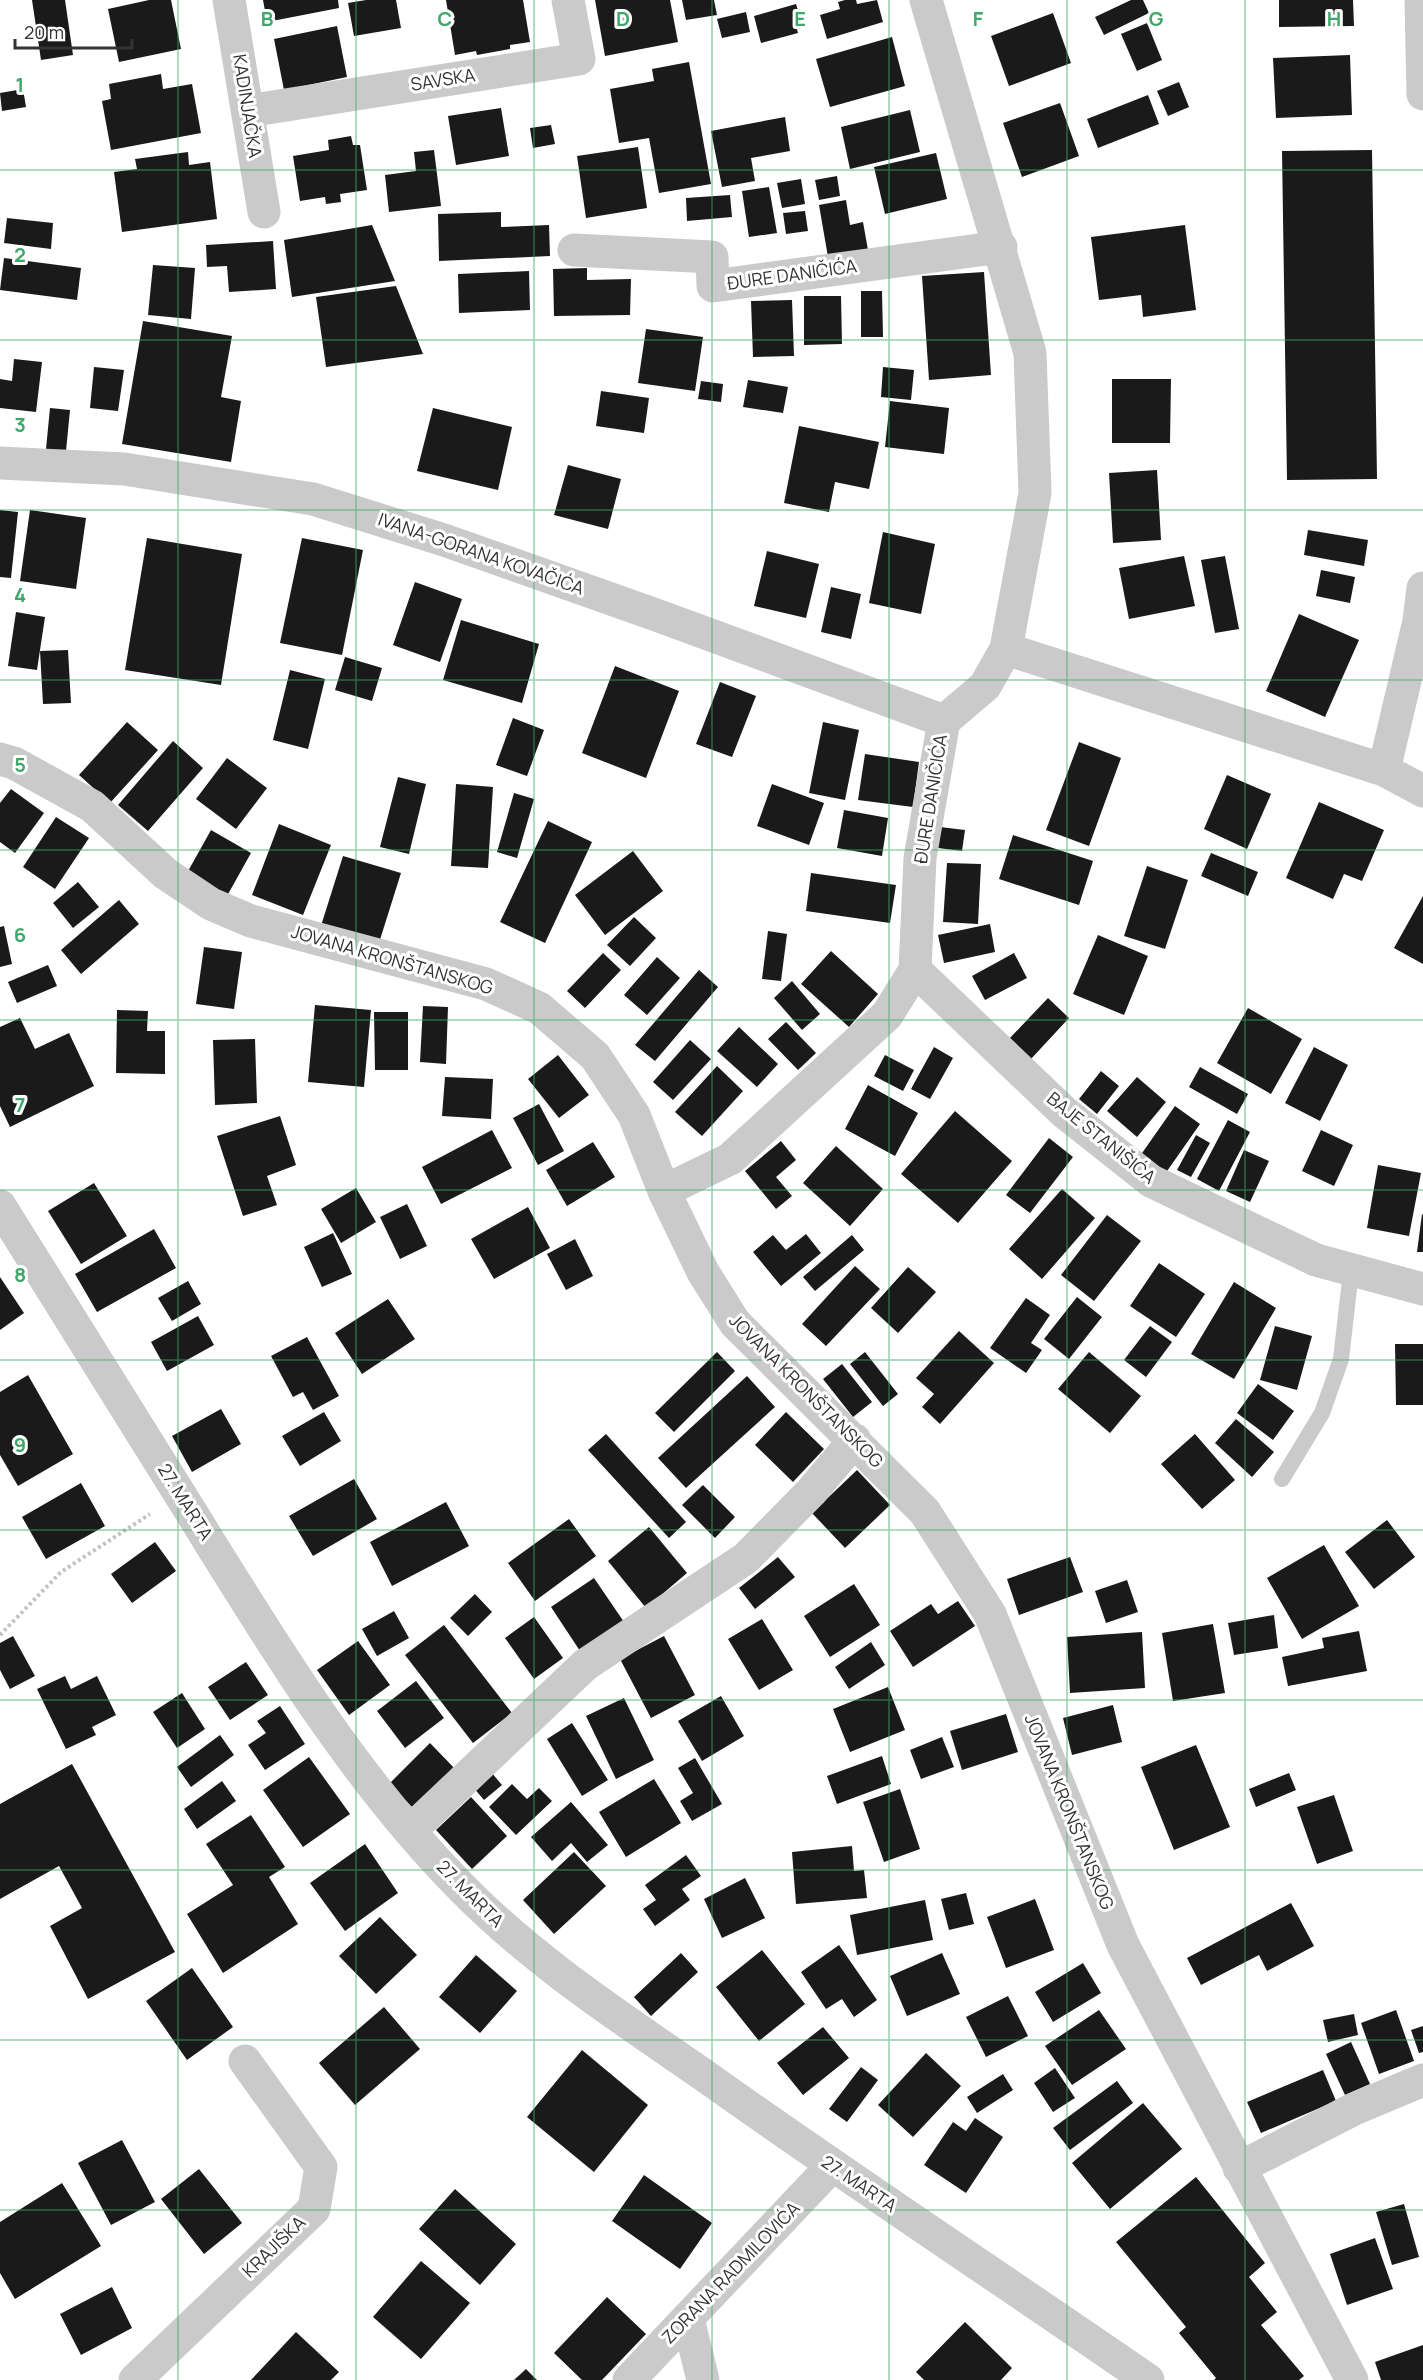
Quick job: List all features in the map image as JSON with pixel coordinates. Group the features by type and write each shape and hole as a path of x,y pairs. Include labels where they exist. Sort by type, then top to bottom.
{"street":[{"name":"KADINJAČKA","path":"229,0 264,212"},
{"name":"SAVSKA","path":"248,111 579,59 568,0"},
{"name":"ĐURE DANIČIĆA","path":"664,1191 730,1159 887,1015 915,970 920,858 944,721 985,686 1006,649 1035,493 1030,353 1001,247 926,0"},
{"path":"1421,0 1423,94"},
{"name":"ĐURE DANIČIĆA","path":"574,250 712,257 713,286 1001,247"},
{"name":"IVANA-GORANA KOVAČIĆA","path":"0,463 124,469 312,499 444,540 944,721"},
{"path":"1384,770 1419,621 1423,588"},
{"path":"1006,649 1384,770 1423,791"},
{"name":"JOVANA KRONŠTANSKOG","path":"0,759 14,763 92,806 166,874 211,904 250,921 486,984 539,1008 594,1056 634,1115 664,1191 703,1272 735,1323 925,1512 990,1614 1123,1945 1239,2168 1310,2296 1352,2380"},
{"name":"BAJE STANIŠIĆA","path":"915,970 1064,1112 1151,1181 1316,1260 1423,1289"},
{"name":"27. MARTA","path":"0,1206 321,1717 360,1771 458,1884 498,1924 559,1973 832,2166 1148,2380"},
{"path":"410,1831 585,1665 746,1557 811,1492 855,1440"},
{"name":"KRAJIŠKA","path":"135,2380 314,2209 321,2167 245,2061"},
{"path":"1239,2168 1354,2109 1423,2080"},
{"name":"ZORANA RADMILOVIĆA","path":"629,2380 832,2166"},
{"path":"688,2319 703,2380"}],"lane":[{"path":"1282,1479 1322,1413 1341,1359 1352,1271"}],"path":[{"path":"0,1635 61,1572 180,1494"}],"building":[{"path":"32,0 65,0 73,55 41,60"},
{"path":"149,0 171,0 181,49 119,62 108,9"},
{"path":"263,0 338,0 339,8 267,22"},
{"path":"366,0 396,0 401,28 354,36 348,3"},
{"path":"446,0 523,0 530,42 510,45 510,49 477,55 476,51 455,55"},
{"path":"595,0 670,0 678,42 605,56"},
{"path":"682,0 714,0 717,15 686,20"},
{"path":"856,0 857,4 877,0 883,22 827,39 820,15 840,9 838,2"},
{"path":"1131,0 1143,0 1149,13 1104,35 1095,17"},
{"path":"1279,0 1353,0 1354,26 1279,27"},
{"path":"796,4 801,20 795,22 798,33 761,43 754,16"},
{"path":"746,12 750,32 722,38 717,19"},
{"path":"1053,13 1071,63 1009,86 991,36"},
{"path":"1147,23 1162,60 1137,71 1121,34"},
{"path":"337,26 347,77 284,90 274,39"},
{"path":"892,37 905,86 830,107 816,59"},
{"path":"1350,55 1352,115 1276,118 1273,58"},
{"path":"689,62 711,184 659,193 649,138 619,143 610,89 654,81 652,69"},
{"path":"161,74 163,89 192,84 201,133 111,150 102,101 111,99 109,84"},
{"path":"1179,82 1189,107 1168,116 1157,91"},
{"path":"23,89 26,107 2,111 0,93"},
{"path":"1148,95 1159,124 1098,148 1087,119"},
{"path":"1060,103 1079,156 1022,177 1003,123"},
{"path":"501,108 509,156 456,165 448,116"},
{"path":"910,110 920,152 850,169 841,127"},
{"path":"785,117 790,151 751,158 755,181 722,187 711,131"},
{"path":"551,125 555,144 533,148 530,128"},
{"path":"351,136 353,145 360,145 367,190 340,194 341,202 326,204 325,197 300,201 293,156 329,150 328,140"},
{"path":"638,147 647,208 586,218 577,156"},
{"path":"434,150 441,206 389,212 385,175 416,171 414,152"},
{"path":"1372,150 1377,479 1287,480 1282,151"},
{"path":"188,152 189,165 210,162 217,219 122,232 114,172 137,169 135,159"},
{"path":"936,153 947,199 885,214 874,167"},
{"path":"837,176 840,196 819,200 815,180"},
{"path":"801,179 805,204 782,208 777,183"},
{"path":"769,187 777,233 749,237 742,191"},
{"path":"730,195 732,217 687,221 686,198"},
{"path":"846,200 850,225 863,222 868,250 828,257 819,205"},
{"path":"805,211 808,231 786,234 783,213"},
{"path":"501,212 501,227 549,225 550,256 439,261 438,214"},
{"path":"7,218 53,223 51,249 4,243"},
{"path":"372,225 395,281 292,297 284,240"},
{"path":"1185,225 1196,310 1143,317 1141,295 1099,300 1091,237"},
{"path":"273,241 276,289 229,292 227,266 207,267 206,245"},
{"path":"4,258 81,268 77,300 0,290"},
{"path":"153,265 195,268 191,319 148,315"},
{"path":"587,268 587,280 631,279 630,315 554,316 553,269"},
{"path":"529,271 530,310 459,313 458,274"},
{"path":"984,272 991,375 929,380 922,276"},
{"path":"396,286 423,354 326,367 316,297"},
{"path":"861,291 882,291 883,337 861,337"},
{"path":"804,296 841,296 842,344 804,345"},
{"path":"792,300 794,356 753,357 751,301"},
{"path":"143,321 232,336 221,397 241,401 231,462 122,444"},
{"path":"646,329 703,337 695,391 638,383"},
{"path":"14,359 42,362 36,412 0,408 0,379 12,381"},
{"path":"94,367 124,370 118,411 90,408"},
{"path":"883,367 914,370 911,400 881,397"},
{"path":"1112,379 1171,379 1170,443 1112,443"},
{"path":"748,380 788,387 783,413 743,407"},
{"path":"701,381 723,384 721,402 698,399"},
{"path":"601,391 649,398 644,433 596,426"},
{"path":"890,401 949,408 944,454 885,447"},
{"path":"50,408 70,410 66,451 46,449"},
{"path":"433,408 512,427 498,490 417,471"},
{"path":"799,426 879,442 869,489 835,482 829,512 784,503"},
{"path":"568,465 621,479 608,529 554,515"},
{"path":"1157,470 1161,540 1113,543 1109,473"},
{"path":"0,510 18,512 11,578 0,577"},
{"path":"30,510 86,518 76,589 20,581"},
{"path":"1308,530 1368,540 1364,566 1304,555"},
{"path":"883,532 935,544 921,614 869,603"},
{"path":"147,538 242,554 221,685 125,670"},
{"path":"302,538 363,550 342,655 280,643"},
{"path":"767,551 819,564 806,618 754,606"},
{"path":"1184,556 1195,606 1129,619 1119,568"},
{"path":"1225,556 1239,629 1215,633 1201,560"},
{"path":"1321,570 1355,577 1350,603 1316,596"},
{"path":"415,582 462,599 440,662 393,645"},
{"path":"831,587 861,594 851,639 821,632"},
{"path":"16,612 45,617 37,670 8,666"},
{"path":"1299,614 1359,640 1325,717 1266,691"},
{"path":"461,620 539,644 522,703 443,680"},
{"path":"68,650 71,703 43,704 40,651"},
{"path":"345,657 382,668 372,701 335,690"},
{"path":"615,666 679,691 646,778 582,753"},
{"path":"290,670 325,679 308,749 273,740"},
{"path":"720,682 756,696 732,757 696,744"},
{"path":"513,718 544,730 527,776 496,765"},
{"path":"127,722 158,750 110,803 79,775"},
{"path":"823,722 859,730 845,800 809,793"},
{"path":"173,741 203,768 148,831 118,805"},
{"path":"1079,742 1121,758 1089,846 1046,830"},
{"path":"865,754 919,762 913,807 858,800"},
{"path":"227,758 267,788 236,829 196,799"},
{"path":"1227,775 1271,794 1247,849 1204,829"},
{"path":"398,777 426,784 409,854 380,847"},
{"path":"456,784 493,787 488,868 451,866"},
{"path":"772,784 824,803 809,845 757,826"},
{"path":"11,789 44,813 15,853 0,842 0,803"},
{"path":"514,793 534,799 517,858 497,852"},
{"path":"1319,802 1384,830 1362,881 1344,874 1333,899 1286,878"},
{"path":"844,810 888,818 882,856 837,848"},
{"path":"56,817 89,838 55,889 23,867"},
{"path":"548,821 592,842 545,943 500,922"},
{"path":"279,824 331,845 303,915 252,895"},
{"path":"940,827 965,830 962,851 938,848"},
{"path":"211,830 251,853 227,896 187,873"},
{"path":"1013,835 1093,861 1079,905 999,879"},
{"path":"633,851 663,891 605,935 575,895"},
{"path":"1211,853 1258,872 1248,896 1201,876"},
{"path":"343,856 401,873 378,946 320,929"},
{"path":"947,863 981,864 978,924 943,922"},
{"path":"1147,866 1188,880 1165,949 1124,936"},
{"path":"811,873 896,885 890,923 806,911"},
{"path":"78,882 99,907 73,928 53,903"},
{"path":"1423,896 1423,964 1394,948"},
{"path":"119,900 139,924 81,974 61,950"},
{"path":"634,917 656,938 630,966 607,945"},
{"path":"990,924 995,952 944,963 938,935"},
{"path":"4,926 12,964 0,967 0,927"},
{"path":"768,931 787,934 781,981 762,979"},
{"path":"1098,935 1148,956 1124,1015 1073,994"},
{"path":"204,947 242,952 234,1009 196,1004"},
{"path":"831,951 878,994 849,1027 801,984"},
{"path":"603,953 621,970 585,1008 567,991"},
{"path":"1014,953 1027,978 985,1000 972,976"},
{"path":"657,957 680,978 647,1015 624,995"},
{"path":"48,965 57,986 17,1003 8,982"},
{"path":"699,970 718,987 655,1061 635,1045"},
{"path":"792,981 820,1014 802,1030 774,998"},
{"path":"1048,998 1069,1018 1030,1060 1009,1039"},
{"path":"315,1005 371,1010 364,1087 308,1082"},
{"path":"423,1006 448,1007 446,1064 420,1062"},
{"path":"1248,1008 1302,1039 1271,1094 1217,1063"},
{"path":"117,1010 148,1011 147,1031 165,1031 165,1074 116,1073"},
{"path":"374,1012 408,1012 408,1070 375,1070"},
{"path":"20,1018 35,1049 69,1033 94,1086 10,1127 0,1106 0,1027"},
{"path":"786,1022 816,1053 798,1070 768,1039"},
{"path":"739,1027 778,1064 757,1087 717,1051"},
{"path":"255,1039 257,1103 215,1105 213,1040"},
{"path":"690,1040 711,1059 673,1100 653,1082"},
{"path":"934,1047 953,1058 930,1099 911,1089"},
{"path":"1314,1047 1348,1065 1320,1121 1285,1103"},
{"path":"558,1055 589,1095 559,1118 528,1079"},
{"path":"885,1055 914,1070 903,1091 874,1076"},
{"path":"717,1066 743,1091 702,1136 675,1112"},
{"path":"1200,1067 1248,1094 1237,1114 1189,1087"},
{"path":"1101,1071 1119,1086 1097,1114 1079,1099"},
{"path":"445,1077 493,1079 491,1119 442,1116"},
{"path":"1137,1077 1166,1102 1137,1137 1107,1111"},
{"path":"868,1085 918,1113 895,1156 845,1129"},
{"path":"539,1104 564,1151 538,1165 513,1118"},
{"path":"1175,1106 1200,1124 1165,1174 1140,1156"},
{"path":"955,1111 1012,1161 958,1223 901,1174"},
{"path":"280,1116 296,1165 267,1176 277,1205 243,1216 217,1136"},
{"path":"1228,1120 1250,1132 1219,1191 1197,1179"},
{"path":"492,1130 512,1168 441,1204 422,1167"},
{"path":"1321,1130 1353,1145 1334,1186 1302,1171"},
{"path":"1196,1135 1210,1143 1191,1177 1177,1170"},
{"path":"1049,1138 1073,1157 1030,1213 1006,1195"},
{"path":"781,1141 796,1160 776,1177 792,1196 776,1209 745,1171"},
{"path":"593,1142 615,1177 567,1206 546,1170"},
{"path":"836,1146 883,1189 850,1226 803,1183"},
{"path":"1244,1150 1269,1161 1250,1202 1226,1191"},
{"path":"1378,1165 1421,1173 1409,1236 1367,1228"},
{"path":"94,1183 127,1236 81,1264 48,1211"},
{"path":"356,1188 376,1222 341,1243 321,1209"},
{"path":"1062,1189 1095,1218 1042,1279 1009,1249"},
{"path":"407,1204 427,1246 400,1259 380,1217"},
{"path":"528,1207 550,1248 494,1279 471,1239"},
{"path":"1422,1214 1423,1252 1417,1252"},
{"path":"1107,1215 1141,1241 1094,1301 1061,1275"},
{"path":"154,1229 176,1268 97,1312 75,1274"},
{"path":"333,1233 352,1274 322,1287 304,1247"},
{"path":"806,1234 821,1253 781,1286 753,1252 773,1235 786,1250"},
{"path":"852,1235 864,1250 815,1291 803,1277"},
{"path":"575,1239 593,1276 566,1290 547,1254"},
{"path":"1159,1263 1205,1294 1176,1337 1130,1306"},
{"path":"855,1266 880,1289 826,1346 802,1324"},
{"path":"908,1267 936,1292 898,1333 871,1308"},
{"path":"0,1277 24,1313 0,1330"},
{"path":"188,1281 201,1304 172,1321 158,1298"},
{"path":"1234,1282 1276,1308 1234,1379 1191,1354"},
{"path":"1077,1297 1102,1317 1069,1359 1044,1339"},
{"path":"1026,1298 1050,1315 1031,1343 1042,1350 1026,1373 990,1348"},
{"path":"388,1299 415,1339 362,1374 335,1333"},
{"path":"198,1316 214,1345 167,1371 151,1342"},
{"path":"1150,1326 1172,1342 1146,1377 1124,1360"},
{"path":"1275,1326 1312,1336 1297,1390 1260,1380"},
{"path":"959,1331 994,1363 940,1424 922,1407 934,1394 916,1378"},
{"path":"307,1337 339,1396 313,1410 303,1392 293,1397 271,1356"},
{"path":"1395,1344 1423,1344 1423,1405 1396,1405"},
{"path":"717,1352 735,1371 674,1432 655,1413"},
{"path":"865,1352 898,1394 883,1406 850,1364"},
{"path":"1089,1352 1141,1396 1110,1433 1058,1389"},
{"path":"842,1364 872,1402 853,1417 823,1379"},
{"path":"28,1375 73,1454 18,1486 0,1455 0,1392"},
{"path":"747,1376 775,1407 686,1488 658,1458"},
{"path":"1258,1384 1294,1411 1273,1440 1237,1413"},
{"path":"221,1409 241,1444 192,1472 172,1436"},
{"path":"324,1412 341,1441 300,1466 282,1436"},
{"path":"786,1412 824,1449 793,1482 755,1445"},
{"path":"1236,1419 1274,1452 1252,1477 1215,1443"},
{"path":"606,1434 686,1522 669,1538 588,1450"},
{"path":"1195,1434 1235,1480 1202,1509 1161,1464"},
{"path":"857,1470 890,1505 845,1548 812,1513"},
{"path":"354,1479 377,1519 313,1556 289,1516"},
{"path":"81,1483 105,1526 46,1559 22,1517"},
{"path":"703,1485 735,1517 715,1538 682,1505"},
{"path":"446,1502 469,1546 392,1586 370,1542"},
{"path":"569,1519 596,1556 535,1601 508,1563"},
{"path":"1387,1520 1415,1557 1374,1589 1345,1552"},
{"path":"649,1527 687,1573 646,1608 608,1561"},
{"path":"155,1542 176,1571 132,1603 111,1574"},
{"path":"1324,1545 1359,1606 1302,1639 1267,1578"},
{"path":"778,1557 795,1577 755,1609 739,1588"},
{"path":"1070,1557 1083,1592 1019,1615 1007,1579"},
{"path":"594,1578 624,1622 580,1651 551,1607"},
{"path":"1127,1580 1138,1612 1106,1623 1095,1591"},
{"path":"854,1584 880,1625 830,1657 804,1616"},
{"path":"475,1594 492,1612 468,1636 450,1618"},
{"path":"958,1601 975,1626 913,1667 890,1631 931,1604 938,1614"},
{"path":"394,1611 409,1638 377,1656 362,1629"},
{"path":"1274,1615 1278,1648 1234,1655 1228,1623"},
{"path":"534,1617 563,1658 534,1679 505,1638"},
{"path":"762,1619 793,1670 759,1690 728,1639"},
{"path":"1213,1624 1225,1693 1173,1701 1162,1633"},
{"path":"444,1625 512,1713 473,1743 405,1655"},
{"path":"1359,1631 1367,1671 1288,1686 1282,1657 1324,1648 1322,1638"},
{"path":"1142,1632 1145,1688 1070,1693 1067,1637"},
{"path":"13,1636 35,1676 10,1689 0,1670 0,1643"},
{"path":"664,1636 695,1695 651,1718 620,1659"},
{"path":"358,1641 390,1685 349,1715 317,1670"},
{"path":"871,1642 885,1665 849,1689 835,1667"},
{"path":"246,1662 268,1695 230,1720 208,1687"},
{"path":"65,1676 71,1689 97,1676 116,1715 92,1727 96,1735 66,1749 37,1689"},
{"path":"416,1681 444,1718 405,1748 377,1711"},
{"path":"888,1687 905,1730 850,1752 833,1709"},
{"path":"182,1693 205,1729 177,1748 153,1712"},
{"path":"721,1696 744,1736 702,1761 678,1721"},
{"path":"624,1698 654,1760 616,1779 586,1716"},
{"path":"1113,1705 1122,1742 1072,1755 1063,1718"},
{"path":"280,1706 305,1744 265,1770 248,1745 266,1733 257,1721"},
{"path":"1006,1714 1018,1752 962,1770 950,1731"},
{"path":"572,1723 608,1780 582,1796 547,1739"},
{"path":"220,1735 234,1755 191,1787 177,1767"},
{"path":"942,1737 954,1767 921,1779 910,1750"},
{"path":"430,1743 458,1772 417,1812 389,1784"},
{"path":"1196,1745 1230,1827 1174,1850 1141,1767"},
{"path":"882,1756 891,1784 837,1804 827,1776"},
{"path":"309,1757 350,1814 303,1847 263,1790"},
{"path":"695,1758 722,1804 692,1821 680,1801 693,1793 678,1768"},
{"path":"72,1764 175,1952 88,1999 50,1926 82,1908 59,1866 0,1899 0,1804"},
{"path":"491,1772 502,1785 484,1800 473,1787"},
{"path":"1289,1773 1296,1790 1256,1807 1249,1789"},
{"path":"654,1779 681,1823 626,1857 599,1812"},
{"path":"222,1781 236,1801 197,1829 184,1809"},
{"path":"512,1784 527,1799 539,1788 552,1801 516,1835 489,1807"},
{"path":"900,1789 920,1849 884,1862 863,1802"},
{"path":"1334,1795 1353,1851 1317,1864 1297,1807"},
{"path":"471,1797 507,1836 472,1869 436,1830"},
{"path":"571,1802 608,1845 587,1862 571,1843 552,1861 531,1837"},
{"path":"251,1815 285,1867 269,1877 298,1924 223,1973 187,1914 233,1885 206,1844"},
{"path":"365,1844 398,1893 345,1931 310,1883"},
{"path":"852,1846 854,1871 864,1870 867,1898 796,1904 792,1852"},
{"path":"574,1852 606,1886 554,1934 523,1900"},
{"path":"686,1855 701,1876 682,1889 690,1900 655,1926 643,1909 656,1900 645,1885"},
{"path":"745,1878 765,1918 722,1938 704,1899"},
{"path":"966,1893 974,1924 949,1930 941,1899"},
{"path":"1035,1899 1054,1950 1006,1968 987,1917"},
{"path":"925,1900 933,1940 857,1955 850,1915"},
{"path":"1291,1903 1314,1946 1267,1971 1259,1955 1201,1985 1187,1958"},
{"path":"380,1917 417,1955 376,1994 339,1956"},
{"path":"839,1945 877,2000 854,2017 842,1999 826,2009 801,1972"},
{"path":"762,1950 805,2004 759,2041 716,1987"},
{"path":"681,1953 698,1972 651,2016 634,1997"},
{"path":"942,1953 960,1994 907,2016 890,1976"},
{"path":"476,1955 517,1991 480,2033 439,1997"},
{"path":"1083,1963 1101,1993 1053,2022 1035,1992"},
{"path":"192,1968 233,2027 187,2060 146,2001"},
{"path":"1008,1996 1028,2036 986,2057 966,2017"},
{"path":"384,2007 420,2049 355,2105 319,2063"},
{"path":"1099,2010 1126,2049 1072,2085 1045,2046"},
{"path":"1396,2010 1414,2061 1379,2074 1361,2023"},
{"path":"1354,2014 1358,2035 1328,2042 1323,2020"},
{"path":"1423,2026 1423,2052 1419,2053 1411,2030"},
{"path":"823,2027 849,2058 803,2095 777,2063"},
{"path":"1351,2042 1370,2084 1345,2095 1326,2054"},
{"path":"582,2050 648,2105 594,2172 527,2117"},
{"path":"926,2053 961,2086 913,2137 878,2105"},
{"path":"861,2067 878,2080 847,2122 829,2109"},
{"path":"1055,2068 1075,2098 1053,2112 1034,2083"},
{"path":"1323,2070 1336,2101 1261,2133 1247,2102"},
{"path":"1003,2074 1013,2090 977,2113 967,2097"},
{"path":"1117,2081 1133,2103 1070,2150 1053,2128"},
{"path":"1143,2103 1182,2149 1110,2209 1072,2163"},
{"path":"975,2118 1003,2137 966,2193 924,2165 953,2122 966,2131"},
{"path":"122,2140 155,2202 111,2225 78,2163"},
{"path":"199,2169 242,2223 204,2254 161,2199"},
{"path":"644,2175 712,2223 680,2269 612,2221"},
{"path":"1196,2177 1265,2263 1249,2277 1277,2312 1261,2325 1304,2376 1299,2380 1214,2380 1216,2378 1179,2333 1186,2327 1116,2242"},
{"path":"62,2183 101,2246 15,2299 0,2273 0,2222"},
{"path":"455,2189 516,2244 480,2285 419,2229"},
{"path":"1404,2204 1419,2257 1392,2265 1376,2212"},
{"path":"1375,2238 1393,2289 1347,2305 1330,2254"},
{"path":"421,2261 470,2303 421,2359 373,2317"},
{"path":"112,2287 132,2328 81,2355 60,2314"},
{"path":"607,2297 646,2334 602,2380 582,2380 554,2353"},
{"path":"965,2322 1012,2368 1001,2380 924,2380 916,2372"},
{"path":"296,2332 339,2372 331,2380 251,2380"},
{"path":"1423,2345 1423,2380 1381,2380 1375,2362"},
{"path":"526,2369 537,2380 514,2380"}]}
